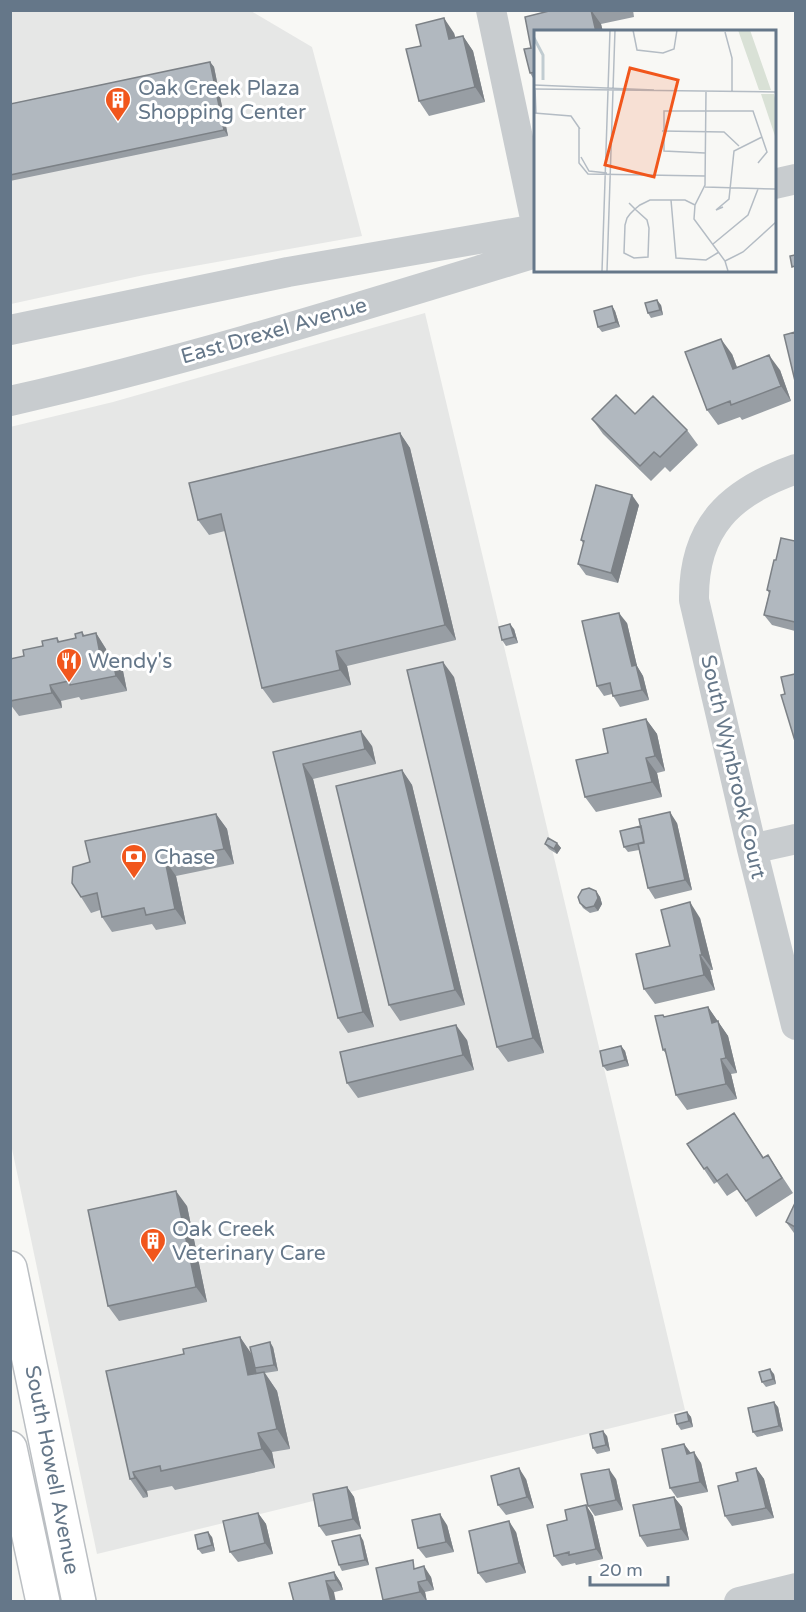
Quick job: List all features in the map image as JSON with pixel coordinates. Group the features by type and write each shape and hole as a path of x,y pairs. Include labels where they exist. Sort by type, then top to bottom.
{"main road":[{"name":"South Howell Avenue","path":"10,1268 79,1602"},
{"path":"10,1448 43,1602"}],"street":[{"path":"491,10 534,214"},
{"path":"776,184 795,179"},
{"path":"10,330 288,272 534,229"},
{"name":"East Drexel Avenue","path":"10,401 88,384 302,324 534,254"},
{"name":"South Wynbrook Court","path":"795,469 768,478 744,492 721,513 707,535 694,578 694,600 795,1025"},
{"path":"752,849 795,839"},
{"path":"739,1602 795,1588"}],"shaded area":[{"path":"11,11 251,11 312,47 362,236 144,275 11,304"},
{"path":"425,313 685,1410 97,1554 11,1144 10,427 113,402"}],"building":[{"path":"553,10 591,10 596,30 534,30 534,72 530,73 524,49 531,48 525,17"},
{"path":"444,18 449,39 463,36 475,87 419,101 406,49 421,46 416,25"},
{"name":"Oak Creek Plaza Shopping Center","path":"210,62 224,130 10,175 10,104"},
{"path":"795,255 795,266 792,267 790,256"},
{"path":"657,300 660,310 648,313 645,303"},
{"path":"612,306 616,322 598,327 594,311"},
{"path":"795,332 795,381 784,335"},
{"path":"721,339 733,369 769,355 781,386 731,405 730,401 707,410 685,352"},
{"path":"616,395 635,414 653,396 687,430 660,457 654,452 640,466 592,419"},
{"path":"400,433 445,625 336,651 340,670 262,688 221,514 198,520 189,483"},
{"path":"596,485 632,495 611,573 578,564 584,541 581,540"},
{"path":"781,538 795,541 795,622 764,615 770,591 767,590"},
{"path":"619,613 632,666 636,665 642,690 613,696 610,683 597,686 582,621"},
{"path":"510,624 514,637 502,640 499,627"},
{"path":"82,632 83,636 96,633 101,659 112,656 116,676 70,685 69,681 50,685 52,693 10,701 10,659 24,656 23,650 43,646 42,641 57,638 58,642 76,638 75,634"},
{"path":"443,662 533,1038 497,1047 407,670"},
{"path":"795,674 795,741 781,695 785,694 781,677"},
{"path":"646,719 655,756 646,758 652,782 585,797 576,760 608,753 603,729"},
{"path":"361,731 365,749 303,764 363,1012 338,1018 273,752"},
{"path":"402,770 455,990 389,1005 336,786"},
{"path":"670,812 685,880 648,888 638,844 644,843 639,819"},
{"name":"Chase","path":"216,814 224,849 165,860 175,909 146,915 144,908 102,917 97,893 81,897 72,883 73,867 90,862 85,841"},
{"path":"641,826 644,842 624,847 620,831"},
{"path":"548,838 557,843 554,849 545,844"},
{"path":"589,888 596,891 598,898 594,906 586,908 580,903 578,897 582,890"},
{"path":"690,902 702,955 700,955 704,975 644,989 636,954 670,946 661,910"},
{"path":"708,1007 712,1023 718,1021 726,1058 721,1059 726,1084 676,1095 655,1016 663,1015 664,1017"},
{"path":"456,1025 463,1055 347,1083 340,1052"},
{"path":"621,1046 625,1060 603,1066 600,1051"},
{"path":"734,1113 763,1158 768,1155 782,1178 746,1201 727,1174 717,1181 707,1167 704,1169 687,1144"},
{"name":"Oak Creek Veterinary Care","path":"176,1191 196,1287 108,1306 88,1210"},
{"path":"795,1203 795,1227 786,1222"},
{"path":"240,1337 248,1375 264,1372 277,1429 258,1433 262,1449 161,1471 160,1466 133,1472 135,1478 130,1479 106,1371 184,1354 183,1349"},
{"path":"270,1342 274,1365 255,1368 250,1347"},
{"path":"770,1369 773,1379 762,1382 759,1372"},
{"path":"774,1402 779,1426 753,1432 748,1408"},
{"path":"687,1412 689,1421 677,1424 675,1415"},
{"path":"603,1431 606,1445 593,1448 590,1434"},
{"path":"684,1444 687,1454 694,1452 700,1482 670,1488 662,1449"},
{"path":"519,1468 527,1497 498,1505 491,1476"},
{"path":"756,1468 766,1508 725,1516 718,1486 738,1481 736,1473"},
{"path":"609,1469 616,1500 588,1506 581,1474"},
{"path":"347,1487 353,1519 319,1526 313,1494"},
{"path":"674,1497 681,1529 640,1536 633,1505"},
{"path":"586,1505 596,1549 554,1556 547,1525 567,1520 565,1510"},
{"path":"258,1513 265,1543 230,1552 223,1521"},
{"path":"440,1514 446,1542 418,1548 412,1520"},
{"path":"509,1521 519,1563 478,1573 469,1531"},
{"path":"208,1532 212,1545 198,1549 195,1535"},
{"path":"360,1535 365,1560 339,1565 332,1541"},
{"path":"413,1560 414,1569 424,1566 427,1580 418,1582 420,1592 383,1600 376,1568"},
{"path":"334,1572 336,1580 326,1581 331,1602 294,1602 289,1583"}],"place":[{"name":"Oak Creek Plaza Shopping Center","path":"118,123"},
{"name":"Wendy's","path":"69,684"},
{"name":"Chase","path":"134,880"},
{"name":"Oak Creek Veterinary Care","path":"153,1264"}]}
